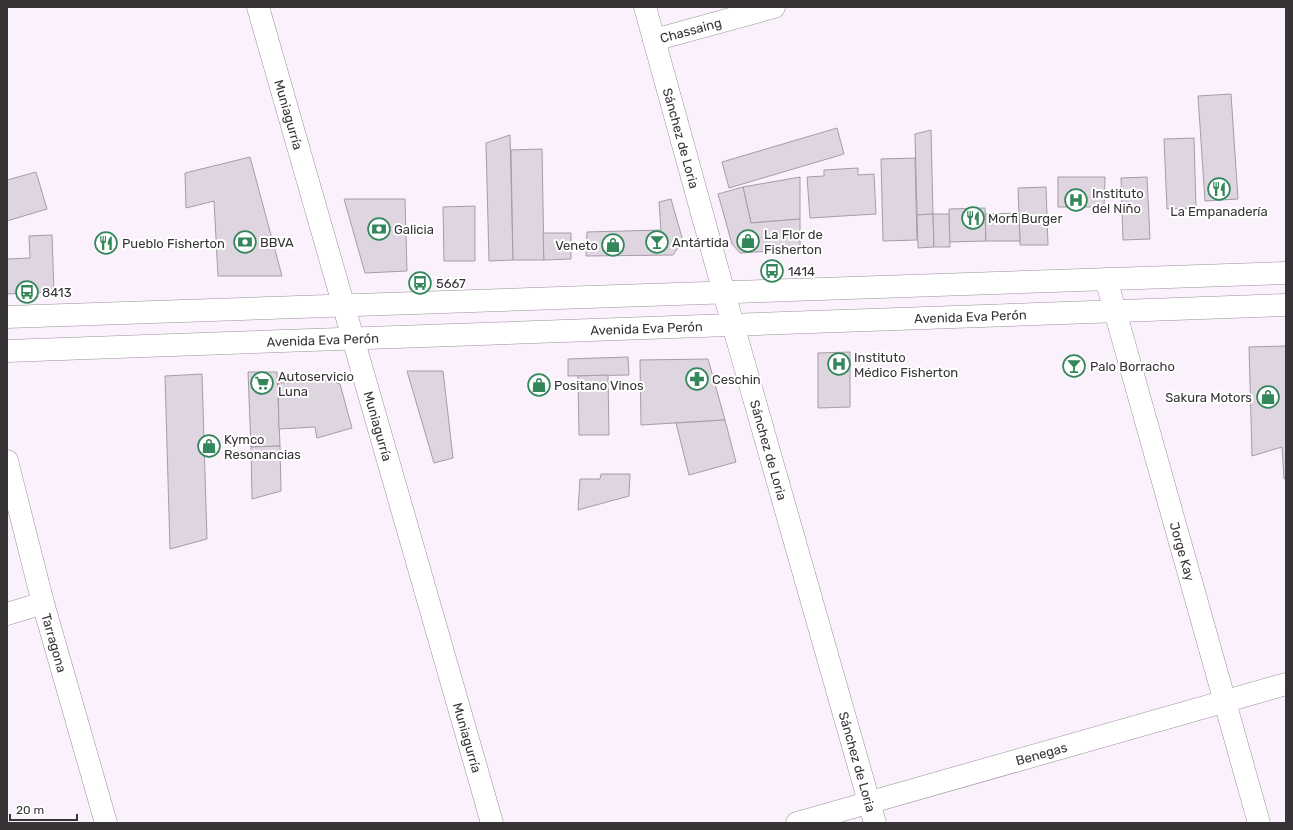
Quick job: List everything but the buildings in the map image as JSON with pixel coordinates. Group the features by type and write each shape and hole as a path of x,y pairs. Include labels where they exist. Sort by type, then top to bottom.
{"street":[{"name":"Muniagurría","path":"258,7 492,823"},
{"name":"Sánchez de Loria","path":"645,7 733,325 872,813"},
{"name":"Chassaing","path":"654,40 774,7"},
{"path":"7,317 1286,273"},
{"name":"Jorge Kay","path":"1106,279 1259,823"},
{"name":"Avenida Eva Perón","path":"7,351 1286,305"},
{"name":"Tarragona","path":"7,461 43,603 106,823"},
{"path":"7,614 43,603"},
{"name":"Benegas","path":"797,823 872,813 1286,684"}],"place":[{"name":"La Empanadería","path":"1219,189"},
{"name":"Instituto del Niño","path":"1076,200"},
{"name":"Morfi Burger","path":"973,218"},
{"name":"Galicia","path":"379,229"},
{"name":"La Flor de Fisherton","path":"748,241"},
{"name":"BBVA","path":"245,242"},
{"name":"Antártida","path":"657,242"},
{"name":"Pueblo Fisherton","path":"106,243"},
{"name":"Veneto","path":"613,245"},
{"name":"1414","path":"772,271"},
{"name":"5667","path":"420,283"},
{"name":"8413","path":"27,292"},
{"name":"Instituto Médico Fisherton","path":"839,364"},
{"name":"Palo Borracho","path":"1074,366"},
{"name":"Ceschin","path":"697,379"},
{"name":"Autoservicio Luna","path":"262,383"},
{"name":"Positano Vinos","path":"539,385"},
{"name":"Sakura Motors","path":"1268,397"},
{"name":"Kymco Resonancias","path":"209,446"}]}
